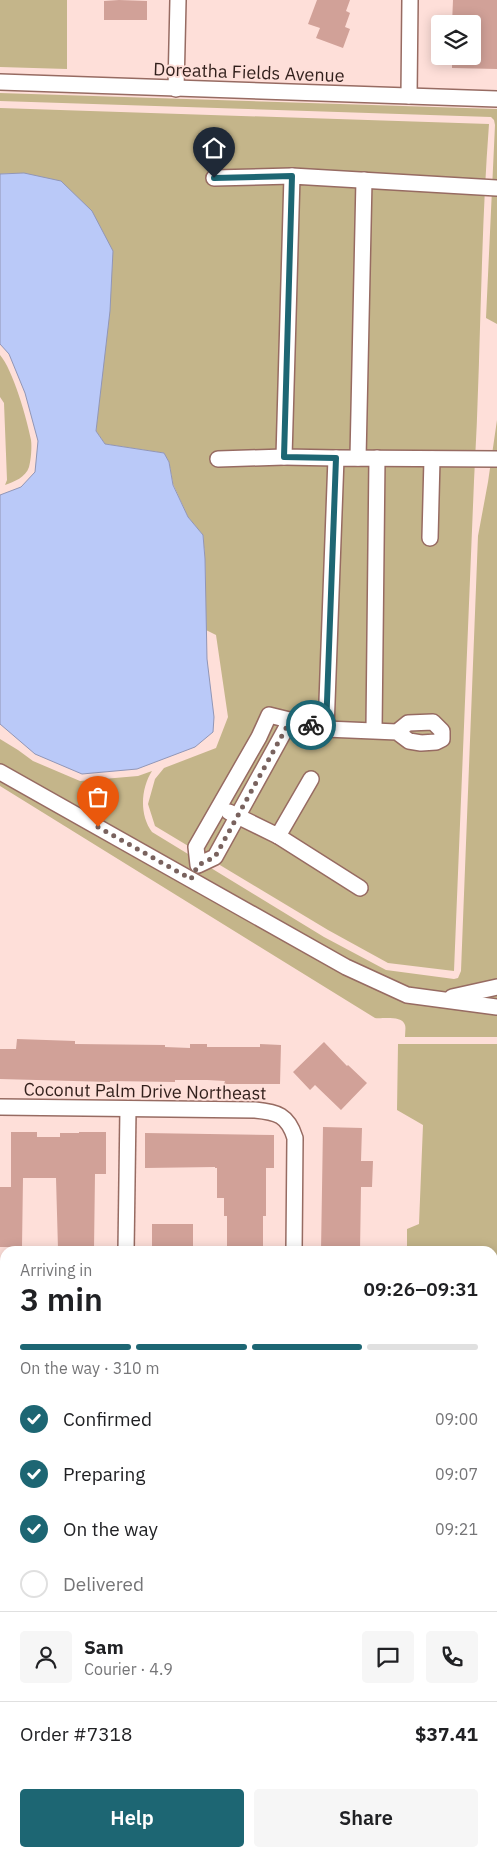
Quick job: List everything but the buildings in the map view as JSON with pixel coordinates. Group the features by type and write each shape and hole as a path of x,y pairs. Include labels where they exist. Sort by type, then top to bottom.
{"street":[{"path":"176,89 178,0"},
{"path":"409,96 410,0"},
{"name":"Doreatha Fields Avenue","path":"0,82 497,99"},
{"path":"284,457 292,176"},
{"path":"214,178 292,176 497,188"},
{"path":"358,458 364,180"},
{"path":"218,459 284,457 497,459"},
{"path":"326,729 336,458"},
{"path":"374,730 377,458"},
{"path":"430,538 432,459"},
{"path":"191,879 198,865 196,847 259,737 269,715 326,729 397,732"},
{"path":"198,865 215,857 290,721"},
{"path":"259,737 276,746"},
{"path":"0,772 346,967 408,996 497,1007"},
{"path":"278,836 311,779"},
{"path":"235,780 252,788"},
{"path":"219,806 237,817 278,836 360,888"},
{"path":"442,999 497,987"},
{"name":"Coconut Palm Drive Northeast","path":"0,1107 272,1112 280,1115 292,1127 296,1148 294,1246"},
{"path":"126,1246 128,1109"}],"shaded area":[{"path":"0,0 67,0 67,69 0,67"},
{"path":"0,93 497,109 497,324 486,318 495,125 491,117 0,101"},
{"path":"0,108 489,124 454,971 388,963 328,930 155,826 148,804 155,779 164,768 216,748 228,717 216,635 206,630 203,535 188,517 173,484 169,462 164,453 105,444 96,431 102,371 24,173 0,174"},
{"path":"0,355 10,372 19,395 31,443 30,461 27,471 19,479 5,485 7,480 4,403 0,397"},
{"path":"497,420 497,1037 405,1037 405,1025 400,1020 375,1018 0,786 0,739 33,761 80,781 138,776 152,771 144,793 143,810 152,832 324,937 386,970 458,978 461,971 478,536"},
{"path":"398,1044 497,1044 497,1246 407,1246 407,1229 419,1224 423,1125 397,1110"}],"water":[{"path":"24,173 61,181 92,211 113,251 110,311 96,431 105,444 164,453 169,462 173,485 188,517 203,535 207,659 214,717 213,732 195,747 137,769 82,774 35,754 0,724 0,495 21,487 35,472 38,441 25,393 9,354 0,344 0,174"}],"way so far":[{"path":"98,827 191,879 198,865 215,857 290,721 311,725"}],"route":[{"path":"214,178 292,176 284,457 336,458 326,729 311,725"}]}
